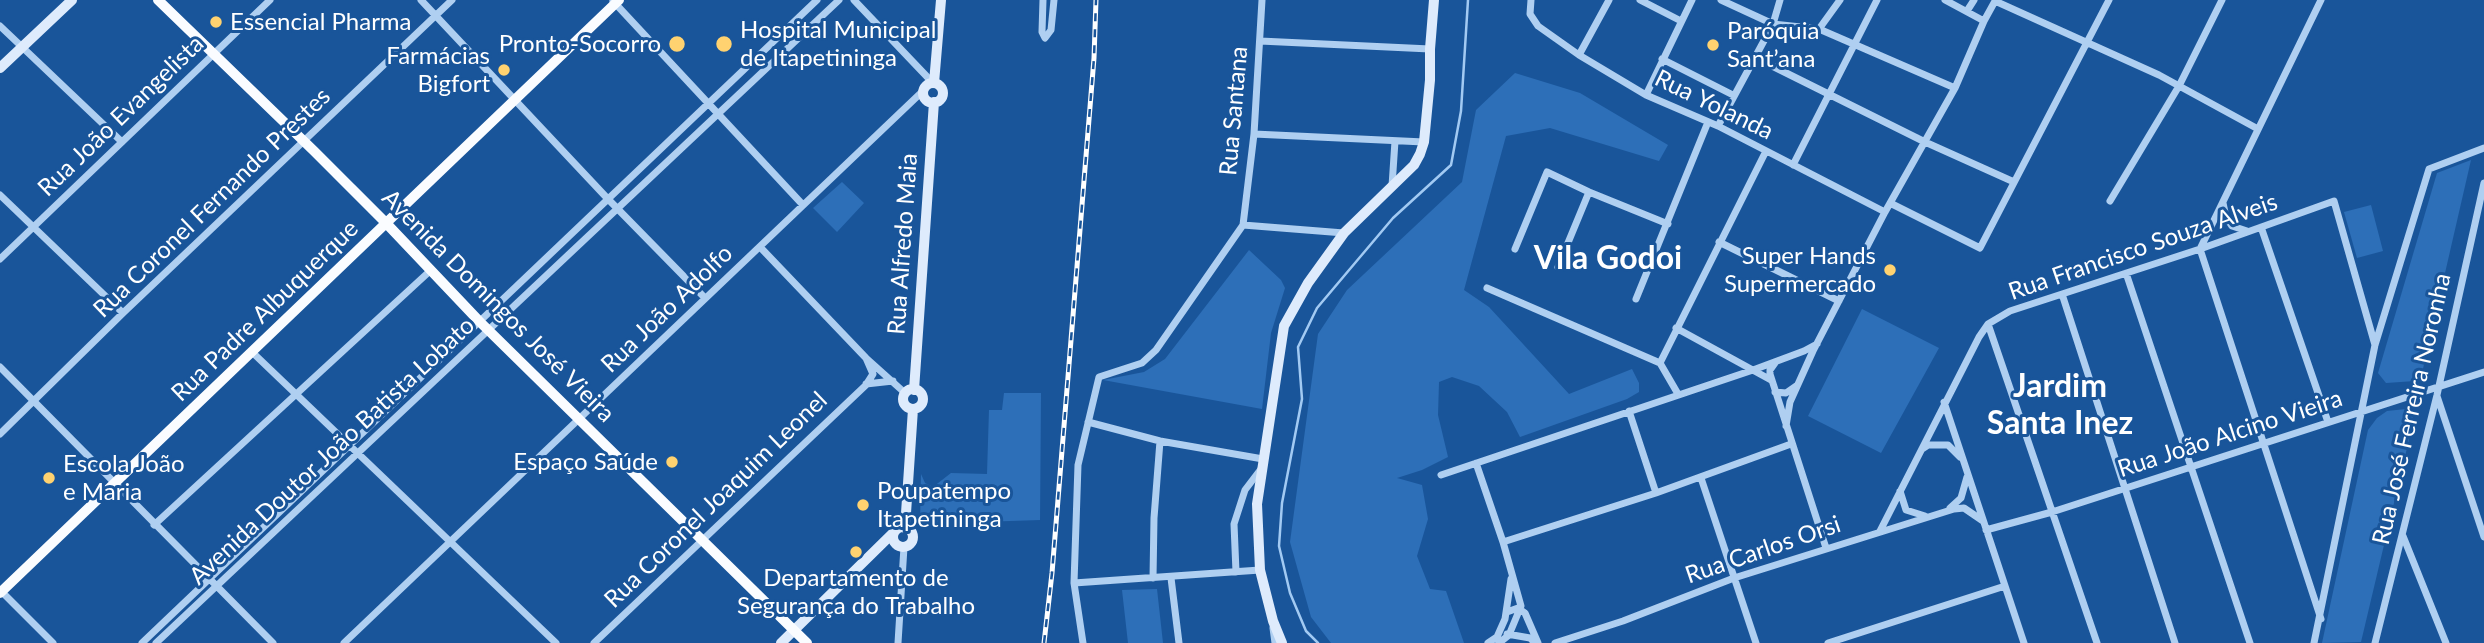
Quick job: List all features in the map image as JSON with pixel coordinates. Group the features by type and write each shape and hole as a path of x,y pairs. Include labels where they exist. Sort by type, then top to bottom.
{"main road":[{"path":"0,68 72,0"},
{"name":"Avenida Domingos José Vieira","path":"158,0 386,223 489,331 807,643"},
{"path":"931,85 939,85 943,93 941,99 934,102 929,102 925,97 931,85 941,0"},
{"path":"1284,643 1272,617 1260,570 1257,504 1284,326 1308,283 1344,233 1414,165 1424,142 1434,0"},
{"name":"Rua Padre Albuquerque","path":"1,592 615,1"},
{"name":"Rua Alfredo Maia","path":"910,391 934,102"},
{"path":"910,391 921,394 923,399 919,407 913,409 904,403 910,391"},
{"path":"900,530 911,532 913,537 909,545 898,546 894,542 900,530 913,409"},
{"path":"781,643 900,530"}],"street":[{"name":"Rua João Evangelista","path":"0,259 270,0"},
{"path":"421,0 705,298"},
{"name":"Rua Coronel Fernando Prestes","path":"0,434 452,0"},
{"name":"Avenida Doutor João Batista Lobato","path":"142,643 817,0"},
{"name":"Avenida Doutor João Batista Lobato","path":"156,643 839,0"},
{"path":"854,0 931,85"},
{"path":"1043,0 1042,32 1045,38 1051,30 1054,0"},
{"name":"Rua Santana","path":"1243,225 1254,134 1262,0"},
{"name":"Rua Yolanda","path":"1531,0 1530,15 1538,26 1579,55 1646,95 1718,126 1885,212"},
{"path":"1579,55 1609,0"},
{"path":"1640,0 1681,21"},
{"path":"1646,95 1692,0"},
{"path":"1721,0 1773,24 1819,29 1955,88"},
{"path":"1718,126 1773,24 1780,0"},
{"path":"1819,29 1840,0"},
{"path":"1793,165 1877,0"},
{"path":"1945,0 1984,21"},
{"path":"1967,11 1974,0"},
{"path":"1786,426 1789,405 1815,347 1885,212 1955,88 1995,0 2179,86 2258,130"},
{"path":"1890,203 1980,248 2109,0"},
{"path":"2110,201 2179,86 2222,0"},
{"path":"2321,0 2200,249 2321,619"},
{"path":"615,1 803,205"},
{"path":"0,26 122,142"},
{"path":"1260,41 1430,49"},
{"path":"1754,57 1925,142 2014,182"},
{"path":"1662,59 1733,95"},
{"name":"Rua João Adolfo","path":"344,643 931,85"},
{"path":"1636,299 1708,122"},
{"path":"1254,134 1424,142"},
{"path":"1392,186 1395,141"},
{"path":"2315,643 2375,345 2429,169 2484,148"},
{"path":"1660,363 1766,151"},
{"path":"1515,249 1547,172 1668,224"},
{"name":"Rua José Ferreira Noronha","path":"2375,643 2438,391 2484,183"},
{"path":"1558,267 1589,192"},
{"path":"0,195 123,313"},
{"path":"2224,199 2223,207 2232,226 2249,232"},
{"name":"Rua Francisco Souza Alveis","path":"1880,531 1944,402 1989,324 2010,311 2200,249 2334,201 2375,345"},
{"path":"1083,643 1074,583 1078,465 1099,377 1142,363 1156,350 1243,225 1344,233"},
{"path":"2261,227 2328,422"},
{"path":"1719,242 1839,302"},
{"path":"760,247 866,358 893,381 910,391"},
{"path":"154,525 431,270"},
{"path":"2126,273 2250,643"},
{"path":"1488,288 1660,363 1678,394"},
{"path":"2062,294 2175,643"},
{"path":"1989,324 2097,643"},
{"path":"1676,328 1771,380"},
{"path":"1441,475 1815,347"},
{"path":"252,352 556,643"},
{"path":"1800,353 1807,354 1809,360"},
{"path":"866,358 873,374 866,384"},
{"path":"1779,360 1770,370 1771,380 1826,548"},
{"path":"0,368 273,643"},
{"name":"Rua João Alcino Vieira","path":"1986,530 2052,512 2328,422 2438,391 2484,372"},
{"path":"866,384 893,381"},
{"name":"Rua Coronel Joaquim Leonel","path":"594,643 866,384"},
{"path":"1775,392 1786,393 1797,386"},
{"path":"2438,391 2484,537"},
{"path":"1944,402 2024,643"},
{"path":"1629,411 1656,493"},
{"path":"1088,422 1262,464 1245,490 1234,524 1236,572"},
{"path":"1153,578 1160,441"},
{"path":"1503,542 1701,478 1791,444"},
{"path":"1920,450 1928,445 1948,445 1963,460"},
{"path":"1476,463 1503,542 1520,609 1509,635 1499,643"},
{"path":"1947,511 1961,498 1968,473"},
{"path":"1701,478 1756,643"},
{"path":"1900,490 1906,510 1929,516"},
{"name":"Rua Carlos Orsi","path":"1555,643 1622,621 1734,578 1929,516 1964,508 1983,521"},
{"path":"2402,535 2446,643"},
{"path":"898,643 904,547"},
{"path":"1074,583 1260,570"},
{"path":"1488,643 1497,637 1505,620 1512,572"},
{"path":"1171,578 1179,643"},
{"path":"1828,643 2005,586"},
{"path":"1,592 53,643"},
{"path":"1505,620 1520,609"},
{"path":"1520,609 1525,613 1537,643"},
{"path":"1272,617 1275,643"},
{"path":"1505,620 1509,635"},
{"path":"1509,635 1530,638 1537,643"}],"shaded area":[{"path":"1515,73 1580,93 1668,145 1659,161 1550,128 1506,136 1464,290 1489,307 1569,394 1632,369 1639,383 1639,392 1627,399 1520,437 1507,412 1479,386 1452,377 1439,382 1438,415 1448,457 1422,470 1397,478 1422,485 1428,519 1417,556 1430,589 1446,591 1464,643 1331,643 1311,617 1290,542 1318,334 1347,290 1462,182 1476,110"},
{"path":"2471,160 2422,373 2415,381 2386,383 2378,373 2437,173"},
{"path":"842,182 864,203 837,232 813,208"},
{"path":"2371,205 2383,251 2357,258 2344,212"},
{"path":"1249,250 1281,280 1285,288 1271,333 1262,409 1103,380 1144,372 1165,359"},
{"path":"1862,309 1939,348 1881,453 1808,416"},
{"path":"1004,393 1041,393 1040,520 920,524 921,474 925,483 933,487 951,473 987,474 989,410 1002,410"},
{"path":"2406,409 2413,416 2411,431 2361,642 2322,643 2368,430 2377,418 2387,411"},
{"path":"1157,589 1163,643 1128,643 1122,590"}],"waterway":[{"path":"1318,643 1306,631 1290,593 1279,546 1282,503 1302,399 1298,347 1317,308 1393,218 1451,165 1461,111 1468,0"}],"railway":[{"path":"1044,643 1094,58 1096,0"}],"place":[{"name":"Essencial Pharma","path":"216,22"},
{"name":"Pronto-Socorro","path":"677,44"},
{"name":"Hospital Municipal de Itapetininga","path":"724,44"},
{"name":"Paróquia Sant’ana","path":"1713,45"},
{"name":"Farmácias Bigfort","path":"504,70"},
{"name":"Super Hands Supermercado","path":"1890,270"},
{"name":"Espaço Saúde","path":"672,462"},
{"name":"Escola João e Maria","path":"49,478"},
{"name":"Poupatempo Itapetininga","path":"863,505"},
{"name":"Departamento de Segurança do Trabalho","path":"856,552"}],"district":[{"name":"Vila Godoi","path":"1608,259"},
{"name":"Jardim Santa Inez","path":"2060,406"}]}
